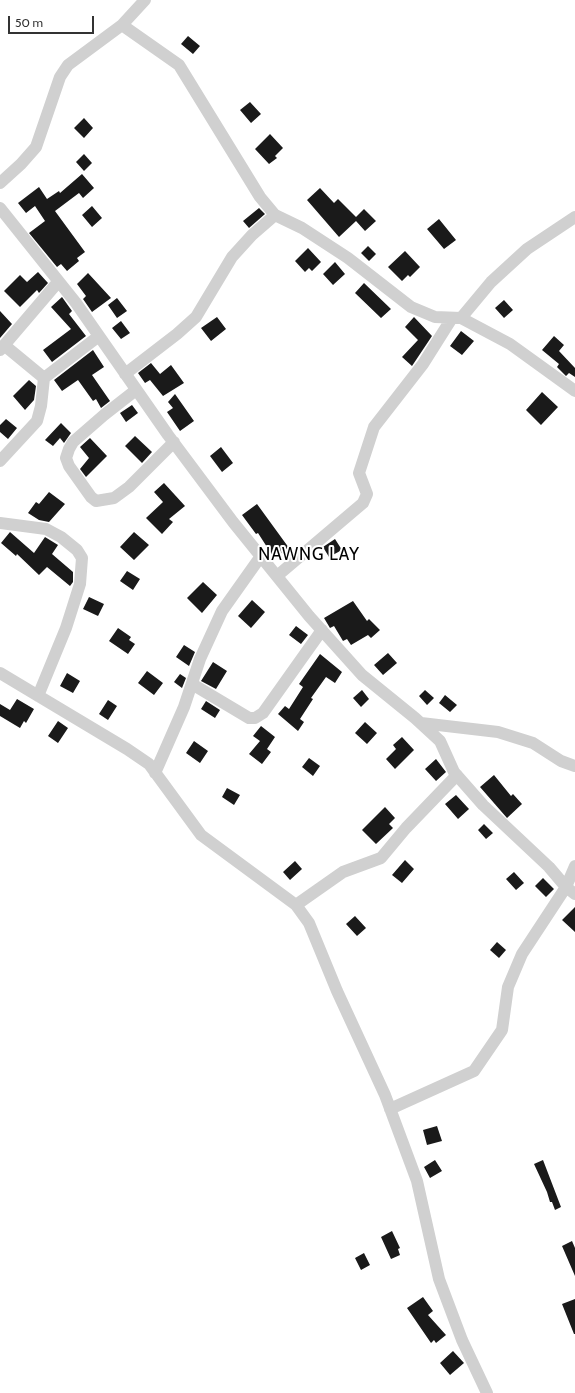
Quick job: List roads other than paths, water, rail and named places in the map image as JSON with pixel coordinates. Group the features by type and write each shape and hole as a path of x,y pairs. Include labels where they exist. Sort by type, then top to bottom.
{"street":[{"path":"0,183 21,164 36,147 60,77 68,65 122,24 145,0"},
{"path":"122,24 179,65 260,197 275,215 302,228 348,258 412,307 435,317 456,318 510,344 575,391"},
{"path":"0,208 99,336 174,442 261,556 322,630 362,675 421,723 440,741 457,775 483,805 549,867 570,891"},
{"path":"125,374 177,334 196,317 232,257 252,235 275,215"},
{"path":"277,576 363,503 367,494 359,473 374,427 423,364 456,318 527,249 575,217"},
{"path":"44,378 2,348 58,282"},
{"path":"0,461 37,421 41,406 44,378 99,336"},
{"path":"136,390 73,442 69,449 66,458 69,466 91,497 96,501 114,498 130,486 174,442"},
{"path":"0,523 46,529 62,537 77,550 82,558 80,584 66,628 38,696"},
{"path":"154,773 184,707 200,659 222,612 261,556"},
{"path":"192,684 249,718 255,718 267,707 322,630"},
{"path":"0,673 127,749 149,764 154,773 201,835 296,905 309,923 390,1109 417,1181 439,1279 462,1340 487,1393"},
{"path":"421,723 498,732 534,743 562,761 575,766"},
{"path":"296,905 343,872 381,858 406,828 457,775"},
{"path":"390,1109 474,1071 502,1030 508,987 522,954 570,891 575,866"}],"district":[{"name":"NAWNG LAY","path":"309,555"}]}
